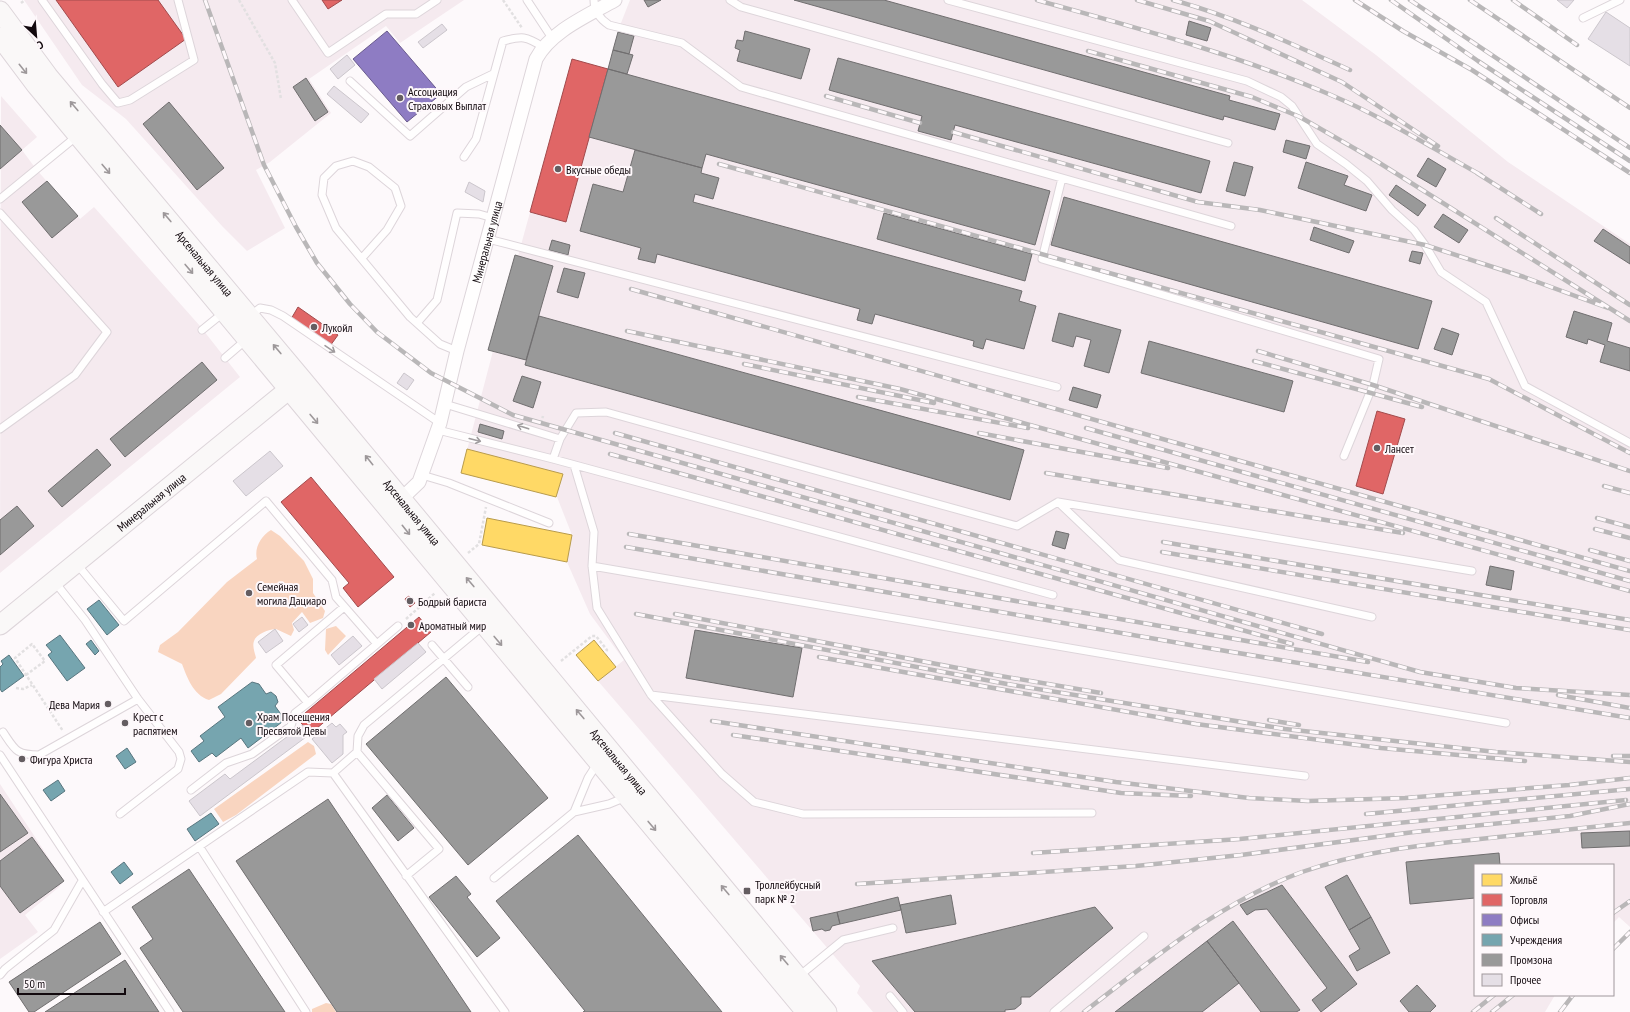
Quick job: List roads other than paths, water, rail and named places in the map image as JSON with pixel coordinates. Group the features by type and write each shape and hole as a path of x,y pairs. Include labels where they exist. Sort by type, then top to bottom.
{"street":[{"path":"548,42 595,6 615,0"},
{"name":"Арсенальная улица","path":"0,10 48,76 84,130"},
{"name":"Арсенальная улица","path":"0,37 19,64 84,130 231,306 247,339 295,384"},
{"name":"Минеральная улица","path":"396,505 413,488 422,474 439,426 457,351 536,59 548,42"},
{"name":"Арсенальная улица","path":"231,306 250,316 295,384 490,620 817,1009"},
{"name":"Минеральная улица","path":"0,625 295,384"},
{"name":"Арсенальная улица","path":"633,791 798,978 817,1009"}],"lane":[{"path":"42,0 102,84 118,103 130,100 194,60 178,0"},
{"path":"292,0 328,53 386,14 416,14 437,0"},
{"path":"527,0 548,42"},
{"path":"730,0 741,7 1228,143"},
{"path":"948,0 1247,81 1281,97 1292,106 1300,117 1308,133 1317,144 1367,181 1392,210 1414,230 1441,272 1486,302 1525,386 1630,443"},
{"path":"1582,18 1620,0"},
{"path":"595,6 601,20 609,25 682,43 741,87 1231,226"},
{"path":"464,157 476,139 503,41 521,37 548,42"},
{"path":"350,81 410,136 466,87 493,74"},
{"path":"0,198 84,130"},
{"path":"362,258 388,230 401,206 395,188 369,167 352,161 336,166 324,178 322,195 336,228 417,323 440,344 457,351"},
{"path":"1062,178 1042,259 1379,359 1372,389 1344,456"},
{"path":"0,213 107,332 75,375 0,429"},
{"path":"417,323 437,300 457,213 479,214 493,218"},
{"path":"488,239 1057,387"},
{"path":"202,330 231,306"},
{"path":"250,316 260,308 271,310 283,316 439,426 574,465 1053,595"},
{"path":"225,358 247,339"},
{"path":"445,404 560,439"},
{"path":"553,459 560,439 576,413 606,412 1017,526 1058,502 1472,571"},
{"path":"574,465 594,532 592,566 597,608 651,695 722,774 754,802 803,814 1092,813"},
{"path":"422,474 549,523"},
{"path":"76,563 124,622 266,501 332,580 336,597 376,644"},
{"path":"1058,502 1119,560 1372,617"},
{"path":"592,566 1506,723"},
{"path":"54,581 85,620 138,699 179,752 181,759 178,769 120,814"},
{"path":"308,703 276,665 344,607"},
{"path":"406,876 439,850 357,752 358,736 364,725 490,620"},
{"path":"191,790 226,763 252,754 291,726 295,713 398,626"},
{"path":"432,645 468,687"},
{"path":"651,695 1305,776"},
{"path":"3,732 15,751 24,755 39,755 68,740 138,699"},
{"path":"103,912 308,772 332,773 357,752"},
{"path":"0,755 170,1012"},
{"path":"574,812 588,778 605,757"},
{"path":"332,773 505,1012"},
{"path":"494,878 574,812 609,804 633,791"},
{"path":"199,846 306,1012"},
{"path":"0,974 5,968 54,930 82,881"},
{"path":"798,978 843,940 893,928"},
{"path":"1054,1012 1144,936"},
{"path":"890,996 903,1012"}],"railway":[{"path":"205,0 264,165 296,227 317,263 350,304 377,332 431,373 513,415 1420,672 1516,688 1630,695"},
{"path":"1037,0 1222,54 1295,80 1369,113 1481,175"},
{"path":"1137,0 1209,21 1342,82 1438,146"},
{"path":"1173,0 1219,14 1350,70"},
{"path":"1355,0 1403,31 1472,70 1630,173"},
{"path":"1391,0 1478,61 1630,161"},
{"path":"1410,0 1630,148"},
{"path":"1470,0 1630,108"},
{"path":"1513,0 1577,45"},
{"path":"1088,51 1252,97 1300,117 1378,162 1630,321"},
{"path":"826,96 920,123"},
{"path":"953,132 1198,202 1260,210 1425,245 1524,277 1608,308"},
{"path":"719,164 1489,379 1630,453"},
{"path":"1477,173 1541,214"},
{"path":"1496,218 1630,305"},
{"path":"631,289 1630,571"},
{"path":"627,331 900,389 1630,591"},
{"path":"1258,351 1373,385 1630,471"},
{"path":"1254,361 1422,407"},
{"path":"744,364 934,403"},
{"path":"858,397 1028,428"},
{"path":"1086,428 1630,581"},
{"path":"615,433 1322,634"},
{"path":"979,433 1168,468"},
{"path":"610,454 1292,644"},
{"path":"1046,473 1403,533"},
{"path":"1604,486 1630,493"},
{"path":"1597,518 1630,527"},
{"path":"1595,529 1630,538"},
{"path":"629,534 1368,662"},
{"path":"1163,542 1630,620"},
{"path":"626,547 1202,647 1630,718"},
{"path":"1590,550 1630,561"},
{"path":"1162,552 1630,630"},
{"path":"636,614 1007,684 1285,729 1496,752 1630,762"},
{"path":"675,614 989,674 1101,693"},
{"path":"819,657 1196,724 1381,748 1525,761"},
{"path":"1558,695 1630,708"},
{"path":"1269,720 1299,725"},
{"path":"712,721 1116,782 1249,798 1308,801 1405,798 1569,785 1630,778"},
{"path":"733,735 1121,793 1191,796"},
{"path":"1613,756 1630,756"},
{"path":"1366,814 1630,789"},
{"path":"1033,853 1240,839 1626,800"},
{"path":"857,884 1136,866 1241,855 1414,832 1570,816 1630,804"},
{"path":"1084,1012 1161,953 1215,916 1272,884 1302,872 1345,859 1390,850 1457,841 1630,823"},
{"path":"1614,912 1630,901"},
{"path":"1614,948 1630,932"},
{"path":"1473,1012 1493,996"},
{"path":"1492,1012 1512,996"},
{"path":"1560,1012 1572,996"}],"place":[{"name":"Ассоциация Страховых Выплат","path":"400,98"},
{"name":"Вкусные обеды","path":"558,169"},
{"name":"Лукойл","path":"314,327"},
{"name":"Лансет","path":"1377,448"},
{"name":"Семейная могила Дациаро","path":"249,593"},
{"name":"Бодрый бариста","path":"410,601"},
{"name":"Ароматный мир","path":"411,625"},
{"name":"Дева Мария","path":"108,704"},
{"name":"Крест с распятием","path":"125,723"},
{"name":"Храм Посещения Пресвятой Девы","path":"249,723"},
{"name":"Фигура Христа","path":"22,759"},
{"name":"Троллейбусный парк № 2","path":"747,891"}]}
